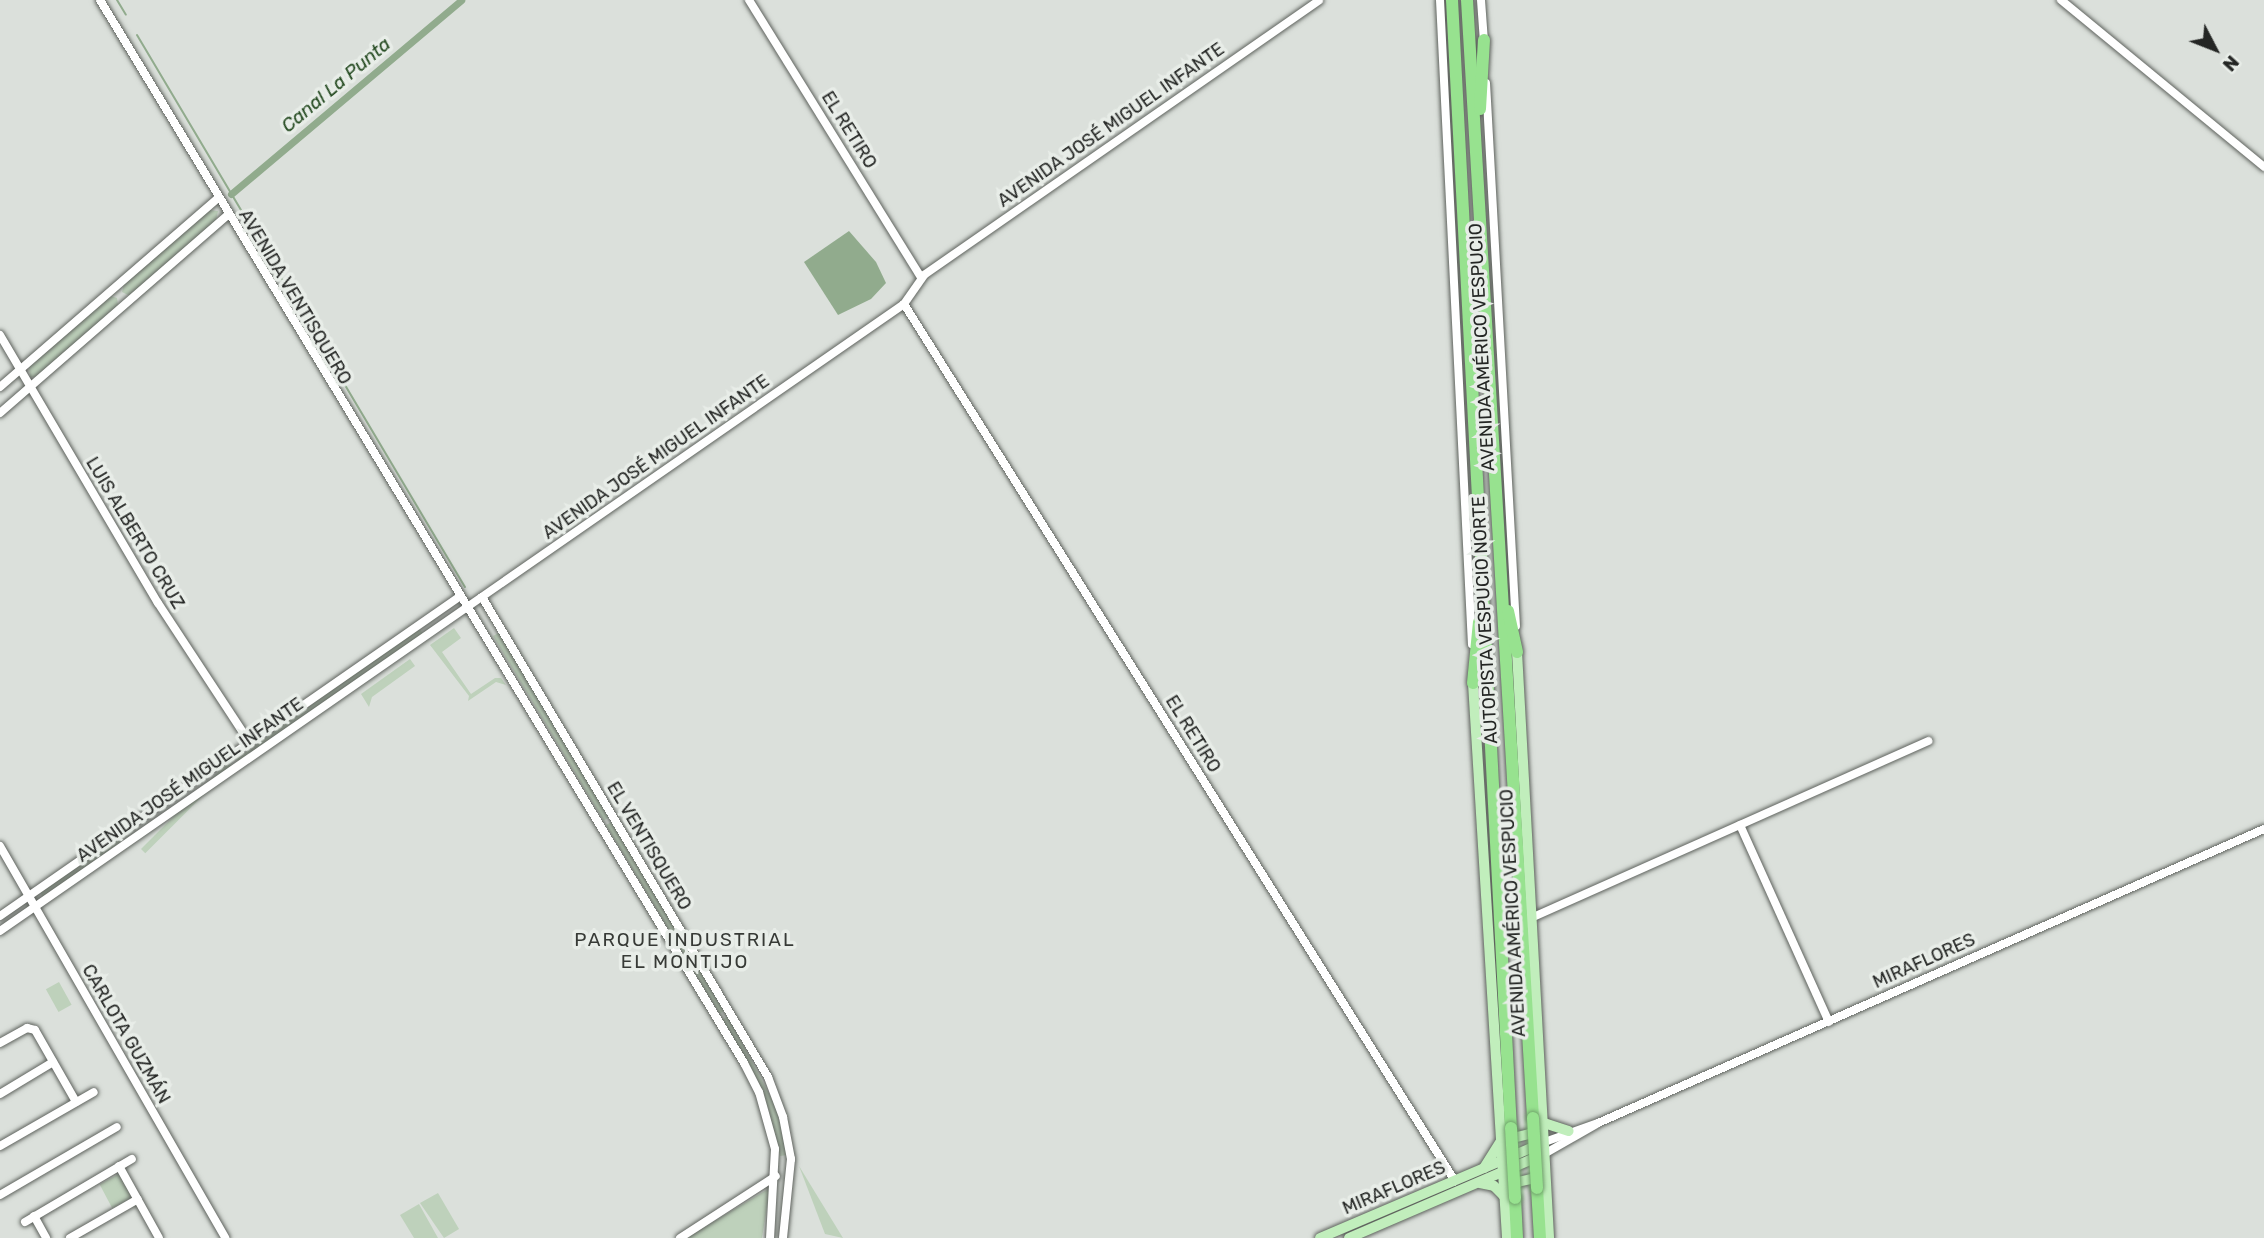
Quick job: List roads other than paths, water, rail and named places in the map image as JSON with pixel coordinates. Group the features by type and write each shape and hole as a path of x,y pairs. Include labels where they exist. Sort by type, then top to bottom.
{"highway":[{"name":"AUTOPISTA VESPUCIO NORTE","path":"1452,0 1511,1128 1510,1197 1517,1238"},
{"name":"AUTOPISTA VESPUCIO NORTE","path":"1467,0 1499,572 1537,1120 1540,1238"},
{"path":"1475,136 1484,40"},
{"path":"1499,572 1517,652"},
{"path":"1474,683 1483,573"}],"main road":[{"name":"AVENIDA AMÉRICO VESPUCIO","path":"1517,652 1531,918 1537,1120 1543,1148 1549,1238"},
{"name":"AVENIDA AMÉRICO VESPUCIO","path":"1474,683 1501,1141 1503,1167 1510,1197 1507,1238"},
{"path":"1482,1170 1501,1141 1530,1134 1537,1120 1569,1131"},
{"name":"MIRAFLORES","path":"1349,1238 1480,1183 1503,1167 1543,1148"},
{"name":"MIRAFLORES","path":"1320,1238 1482,1170 1503,1167"},
{"path":"1480,1183 1494,1186 1510,1197 1518,1182 1533,1175 1545,1177"}],"street":[{"name":"AVENIDA VENTISQUERO","path":"100,0 227,216 459,597 468,607"},
{"name":"EL RETIRO","path":"749,0 921,277"},
{"name":"AVENIDA JOSÉ MIGUEL INFANTE","path":"0,931 904,304 921,277 1319,0"},
{"name":"AVENIDA AMÉRICO VESPUCIO","path":"1440,0 1474,683"},
{"name":"AVENIDA AMÉRICO VESPUCIO","path":"1481,0 1517,652"},
{"path":"2062,0 2264,167"},
{"path":"0,387 217,199"},
{"path":"0,413 227,216"},
{"path":"116,287 128,301"},
{"name":"EL RETIRO","path":"904,304 1455,1181"},
{"name":"LUIS ALBERTO CRUZ","path":"0,335 158,603 250,743"},
{"name":"AVENIDA JOSÉ MIGUEL INFANTE","path":"0,916 459,597"},
{"name":"EL VENTISQUERO","path":"482,597 768,1077 787,1131 791,1187 783,1238"},
{"name":"EL VENTISQUERO","path":"468,607 602,823 759,1092 769,1120 776,1176 770,1238"},
{"path":"421,623 429,635"},
{"path":"485,634 499,625"},
{"path":"1531,918 1928,741"},
{"path":"602,823 614,817"},
{"path":"1740,825 1829,1022"},
{"name":"MIRAFLORES","path":"1543,1148 2264,829"},
{"path":"122,831 129,842"},
{"name":"CARLOTA GUZMÁN","path":"0,846 225,1238"},
{"path":"718,1018 729,1012"},
{"path":"0,1043 32,1027 76,1102"},
{"path":"0,1094 53,1062"},
{"path":"0,1146 94,1092"},
{"name":"MIRAFLORES","path":"1543,1148 1569,1131 1598,1123"},
{"path":"0,1195 117,1127"},
{"path":"25,1222 132,1159"},
{"path":"119,1166 158,1235 147,1238"},
{"path":"680,1238 776,1176"},
{"path":"70,1238 138,1199"},
{"path":"34,1216 46,1238"}],"waterway":[{"path":"117,0 126,15"},
{"name":"Canal La Punta","path":"231,194 461,0"},
{"path":"137,35 465,587"}],"district":[{"name":"PARQUE INDUSTRIAL EL MONTIJO","path":"685,951"}]}
